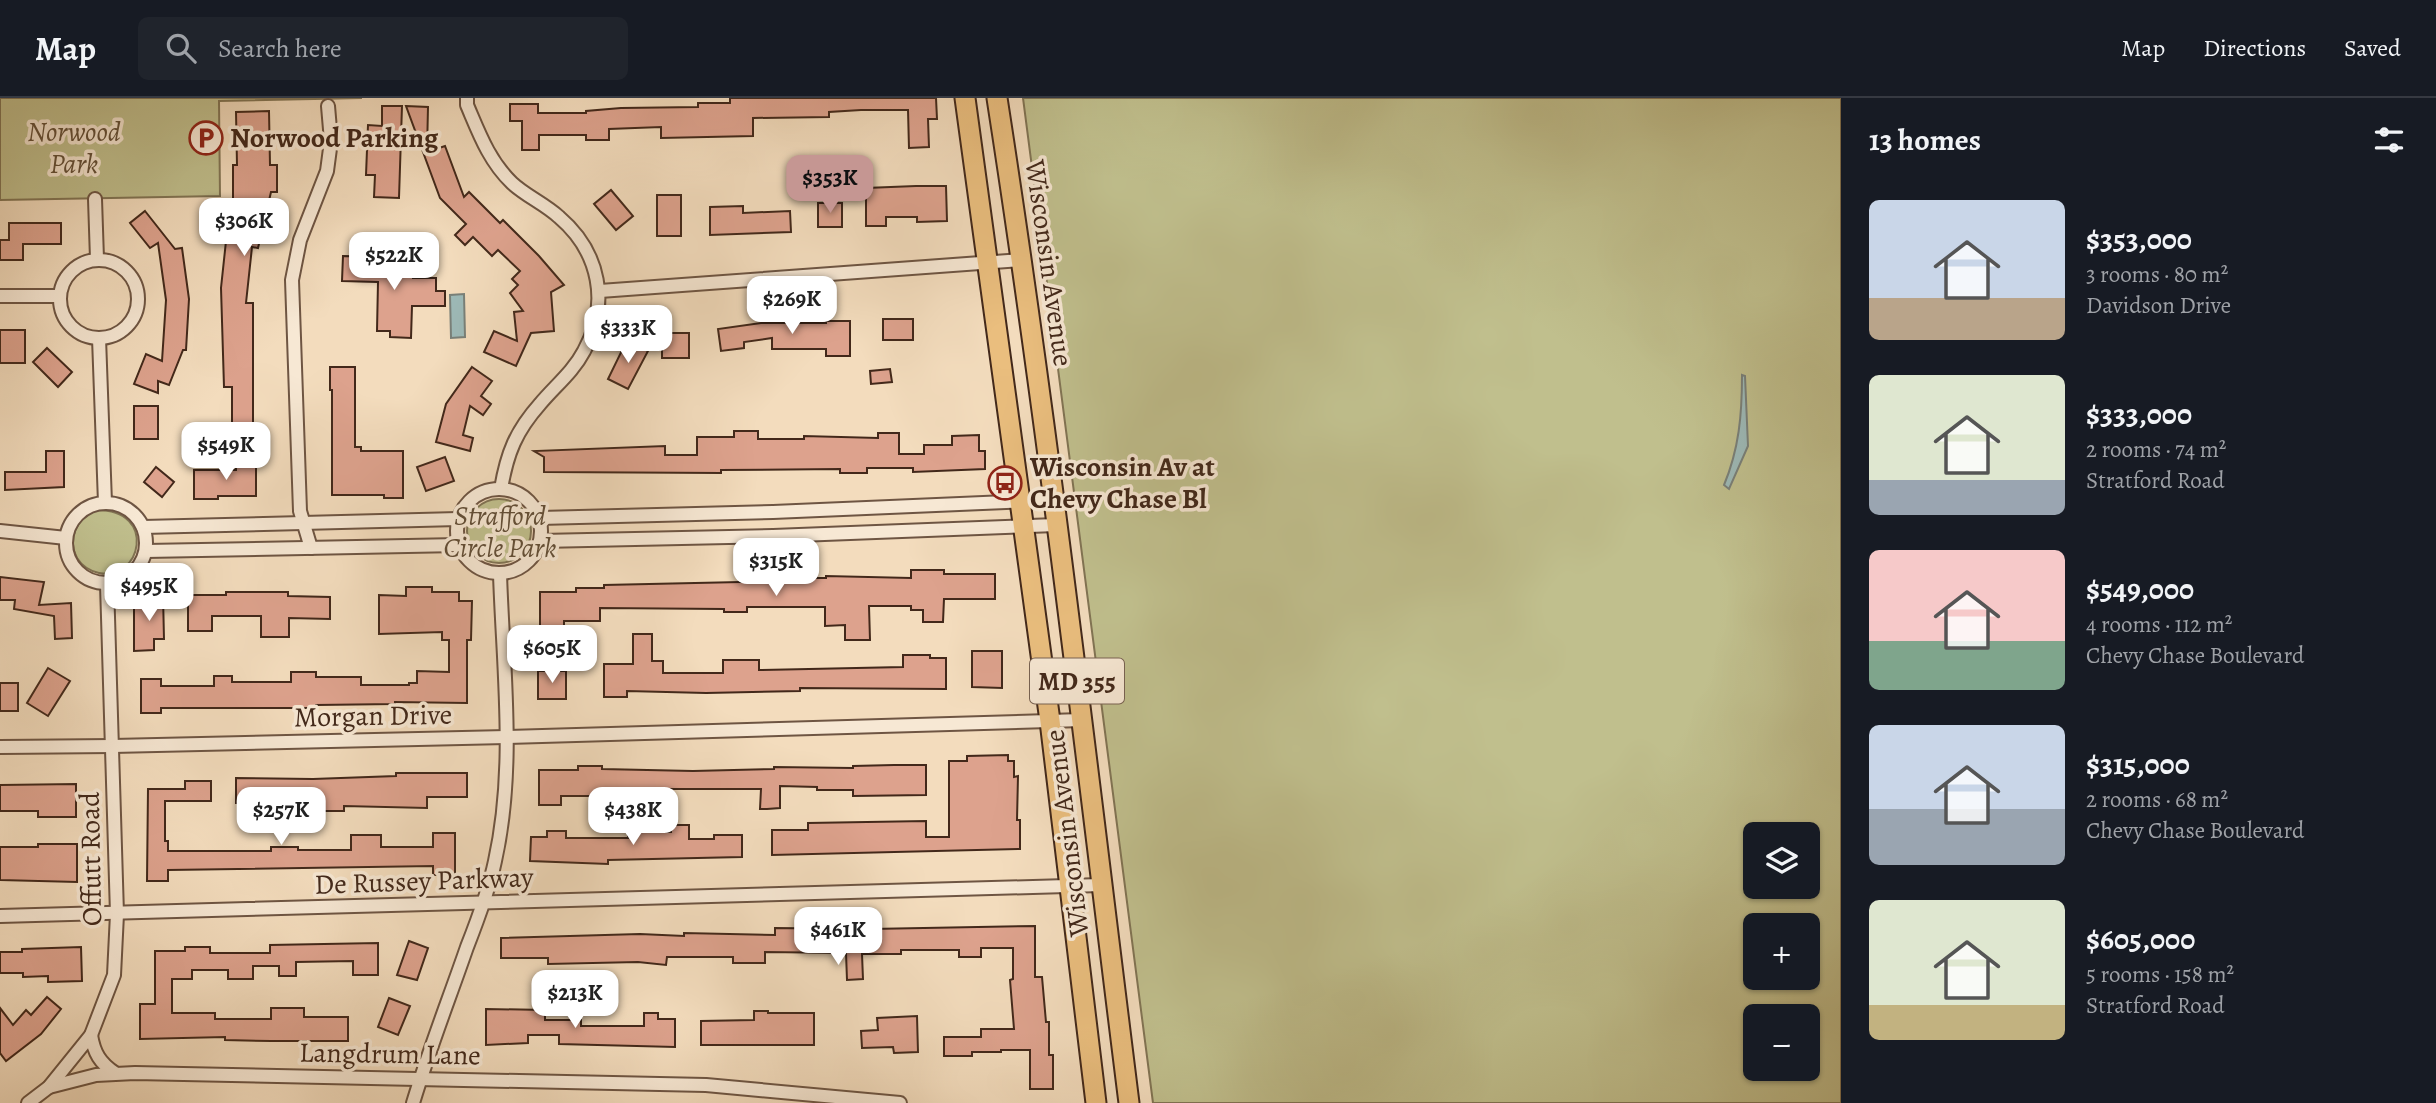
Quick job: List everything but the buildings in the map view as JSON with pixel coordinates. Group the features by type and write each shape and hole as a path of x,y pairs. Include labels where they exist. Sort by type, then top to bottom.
{"main road":[{"name":"Wisconsin Avenue","path":"965,98 1050,721 1096,1103"},
{"name":"Wisconsin Avenue","path":"997,98 1082,720 1129,1103"}],"street":[{"path":"467,98 467,105 489,155 513,183 559,217 575,233 596,272 600,291 597,317 589,342 577,365 539,404 517,433 509,450 501,489"},
{"path":"311,548 300,511 292,280 300,240 327,171 331,141 328,106"},
{"path":"95,198 97,259"},
{"path":"96,238 102,251 133,278 139,302 135,317 120,332 99,338 88,336 69,324 63,313 60,296 64,282 81,264 97,259 114,262"},
{"path":"600,291 1021,260"},
{"path":"0,296 60,296"},
{"path":"99,338 105,503"},
{"path":"501,489 519,493 528,499 540,518 541,541 530,561 521,568 500,573 485,571 472,564 459,545 456,528 458,519 465,505 474,496 485,491 501,489"},
{"path":"540,518 773,512 1052,500"},
{"path":"105,503 127,509 143,527 146,534 146,551 135,572 127,579 107,584 86,579 77,571 66,550 69,529 81,512 89,507 105,503"},
{"path":"773,512 773,536"},
{"path":"143,527 458,519"},
{"path":"541,541 773,536 1056,525"},
{"path":"0,531 66,538"},
{"path":"146,551 459,545"},
{"path":"413,1103 483,903 502,824 506,784 506,737 500,573"},
{"name":"Offutt Road","path":"27,1103 49,1087 91,1035 114,975 117,914 107,584"},
{"name":"Morgan Drive","path":"0,747 506,737 1082,720"},
{"name":"De Russey Parkway","path":"0,916 1101,885"},
{"path":"91,1035 97,1055 104,1065 115,1073"},
{"name":"Langdrum Lane","path":"49,1087 75,1079 115,1073 706,1085 900,1103"}],"green space":[{"name":"Norwood Park","path":"0,98 362,98 219,101 220,196 0,200"},
{"path":"1023,98 1841,98 1841,1103 1153,1103"},
{"name":"Strafford Circle Park","path":"493,499 505,499 522,508 529,519 529,543 522,554 505,563 493,563 481,558 472,549 467,537 467,525 472,513 481,504"},
{"path":"97,510 116,513 129,521 136,532 137,545 133,557 125,567 113,573 99,573 89,569 79,561 74,551 74,536 79,523"}],"water":[{"path":"464,294 465,337 451,338 450,295"},
{"path":"1742,375 1745,376 1748,446 1729,489 1724,485 1739,432"}],"place":[{"name":"Norwood Parking","path":"206,138"},
{"name":"Wisconsin Av at Chevy Chase Bl","path":"1005,483"}]}
